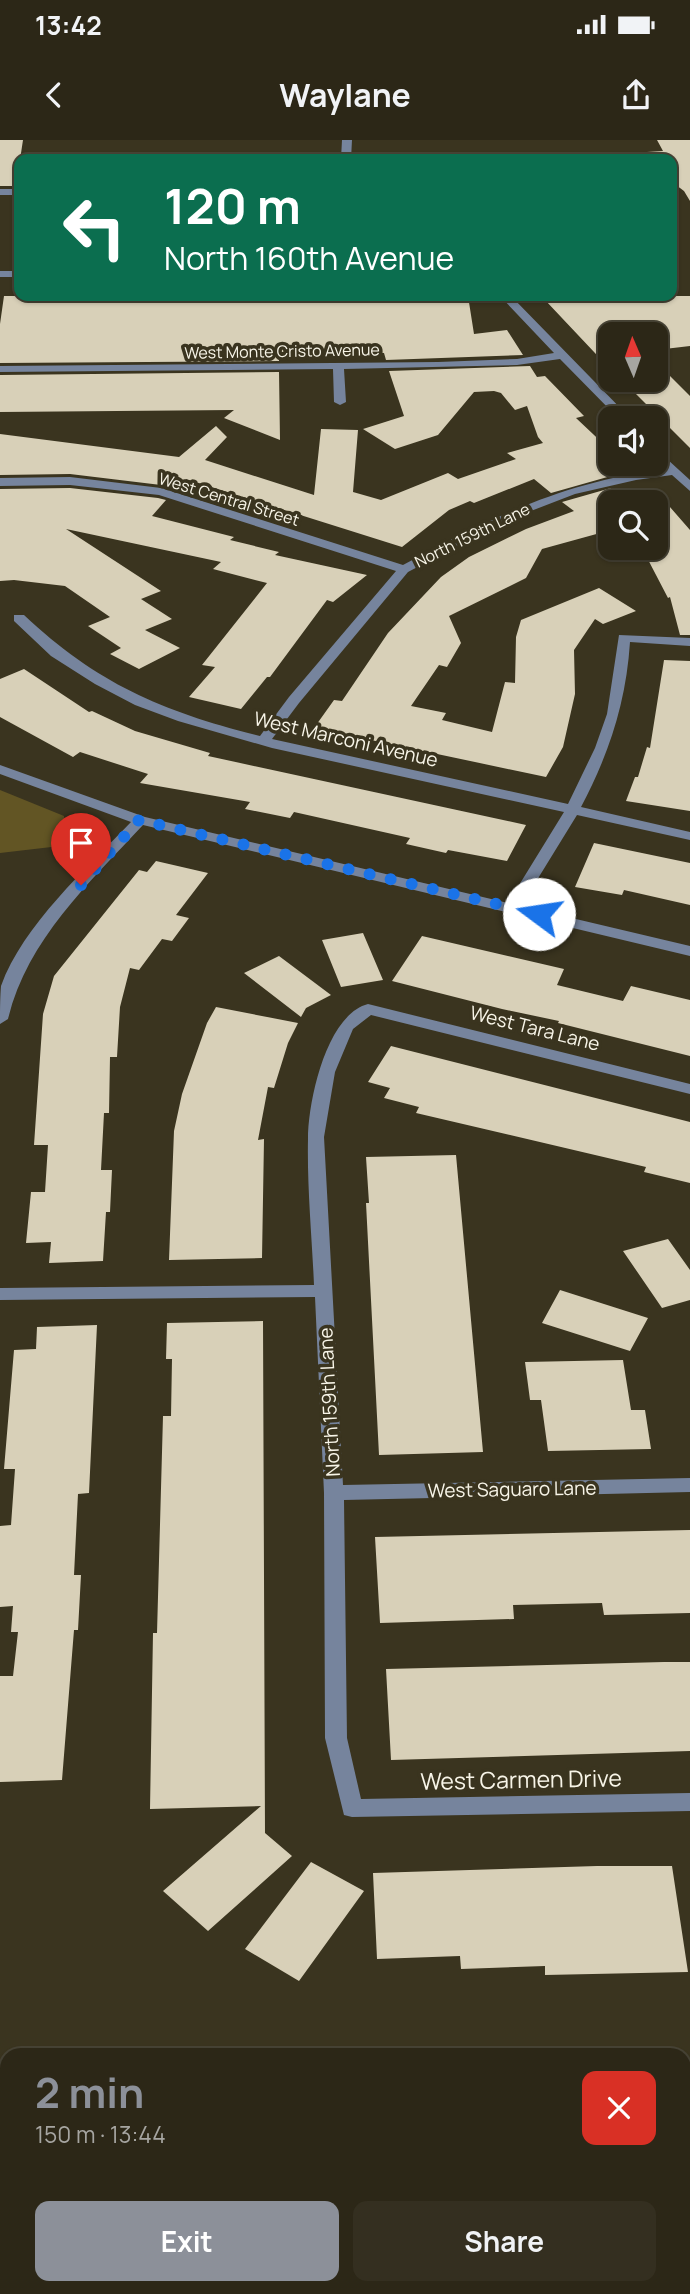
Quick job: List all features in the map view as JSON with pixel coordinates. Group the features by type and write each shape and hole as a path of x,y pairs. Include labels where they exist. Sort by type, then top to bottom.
{"street":[{"path":"510,301 612,406"},
{"name":"West Monte Cristo Avenue","path":"0,369 517,362 563,355"},
{"path":"338,366 340,402"},
{"path":"668,464 690,487"},
{"name":"North 159th Lane","path":"264,741 294,700 404,569 501,518 571,491 636,476 675,471"},
{"name":"West Central Street","path":"0,482 70,481 161,492 404,569"},
{"name":"West Marconi Avenue","path":"19,618 60,656 125,695 167,712 264,741 690,836"},
{"path":"513,907 593,775 615,713 623,675 624,638 690,642"},
{"path":"0,769 139,820 690,951"},
{"path":"0,1019 7,973 139,820"},
{"name":"North 159th Lane","path":"352,1808 336,1738 334,1493 316,1137 327,1072 346,1026 368,1009"},
{"name":"West Tara Lane","path":"368,1009 690,1089"},
{"path":"0,1294 322,1291"},
{"name":"West Saguaro Lane","path":"334,1493 690,1485"},
{"name":"West Carmen Drive","path":"352,1808 690,1802"}],"shaded area":[{"path":"0,790 64,816 64,837 60,846 0,853"}],"building":[{"path":"0,140 23,140 21,154 14,154 14,186 0,186"},
{"path":"657,140 690,140 690,201 677,186 677,154 647,152 663,151"},
{"path":"4,296 14,296 14,301 469,301 474,334 507,330 523,355 386,360 384,353 279,352 279,361 0,363 0,324"},
{"path":"677,296 690,296 690,346 668,349 668,322 598,322 598,356 546,301 677,301"},
{"path":"530,366 537,377 545,376 584,416 576,418 598,439 598,476 611,476 551,493 534,479 449,510 402,547 186,479 176,490 161,485 70,474 0,475 0,434 179,457 216,426 227,437 205,460 314,495 321,429 358,430 353,492 381,500 448,473 458,479 516,459 507,453 543,443 538,437 527,406 515,410 501,393 494,391 474,392 438,435 395,449 363,429 404,416 389,371"},
{"path":"279,372 280,440 224,418 234,410 0,412 0,375"},
{"path":"668,374 690,396 690,448 668,426 668,406 648,406 634,392 668,392"},
{"path":"70,488 166,500 152,516 234,537 230,540 279,552 275,555 367,575 333,602 327,600 270,677 267,677 241,709 189,697 215,667 202,665 267,583 213,569 221,562 66,529 161,591 141,599 172,619 145,630 180,648 139,669 110,654 121,648 88,626 110,617 65,586 0,581 0,489"},
{"path":"598,492 598,534 542,549 526,578 449,616 461,643 447,667 439,665 411,706 446,713 442,720 492,732 505,682 515,683 516,637 521,620 599,588 636,611 603,624 595,619 574,650 575,694 563,747 546,777 314,728 334,700 342,701 388,633 441,577 469,557 526,529 574,511 562,502"},
{"path":"668,505 690,530 690,635 680,635 670,597 668,598 648,560 668,560"},
{"path":"664,660 690,661 690,811 626,801 635,777 638,777 647,747 650,748"},
{"path":"24,669 89,712 135,731 210,753 208,756 526,825 507,861 448,850 446,853 406,844 410,838 294,812 290,818 245,809 250,802 140,783 148,774 80,752 73,757 0,717 0,679"},
{"path":"594,843 690,863 690,905 624,890 622,895 575,887"},
{"path":"156,861 208,873 176,915 189,918 172,941 162,939 139,970 130,968 120,1007 117,1057 110,1057 109,1113 104,1113 101,1170 112,1170 110,1212 106,1212 103,1261 49,1263 51,1242 26,1243 31,1192 45,1192 48,1145 34,1145 43,1014 54,976 139,870 147,872"},
{"path":"363,933 383,980 341,987 322,940"},
{"path":"422,936 564,969 557,985 623,1001 631,986 690,1000 690,1056 392,981"},
{"path":"279,956 331,995 306,1008 301,1017 244,973"},
{"path":"216,1007 298,1023 288,1043 274,1088 268,1087 258,1140 264,1139 262,1258 169,1260 174,1131 182,1094 207,1023"},
{"path":"391,1046 690,1122 690,1183 644,1172 646,1167 416,1113 419,1107 384,1098 390,1088 368,1082"},
{"path":"456,1155 483,1452 379,1455 366,1157"},
{"path":"668,1239 690,1270 690,1300 662,1308 623,1251"},
{"path":"560,1290 648,1318 630,1351 542,1323"},
{"path":"263,1321 265,1833 292,1856 208,1931 163,1891 261,1806 150,1809 153,1633 157,1633 163,1416 171,1416 172,1359 166,1359 167,1323"},
{"path":"97,1325 89,1493 78,1494 74,1575 81,1575 78,1630 74,1630 62,1780 0,1782 0,1676 13,1676 18,1632 11,1632 13,1606 0,1607 0,1526 11,1525 15,1469 4,1469 14,1350 36,1349 37,1327"},
{"path":"623,1360 631,1410 645,1410 651,1449 548,1451 541,1400 530,1400 525,1362"},
{"path":"690,1530 690,1613 604,1615 602,1603 513,1605 514,1619 380,1623 375,1537"},
{"path":"690,1662 690,1751 391,1760 386,1669"},
{"path":"311,1862 364,1891 299,1981 245,1949"},
{"path":"672,1866 688,1972 545,1975 545,1966 461,1969 460,1956 377,1959 373,1873"}],"route":[{"path":"81,885 139,820 539,914"}]}
